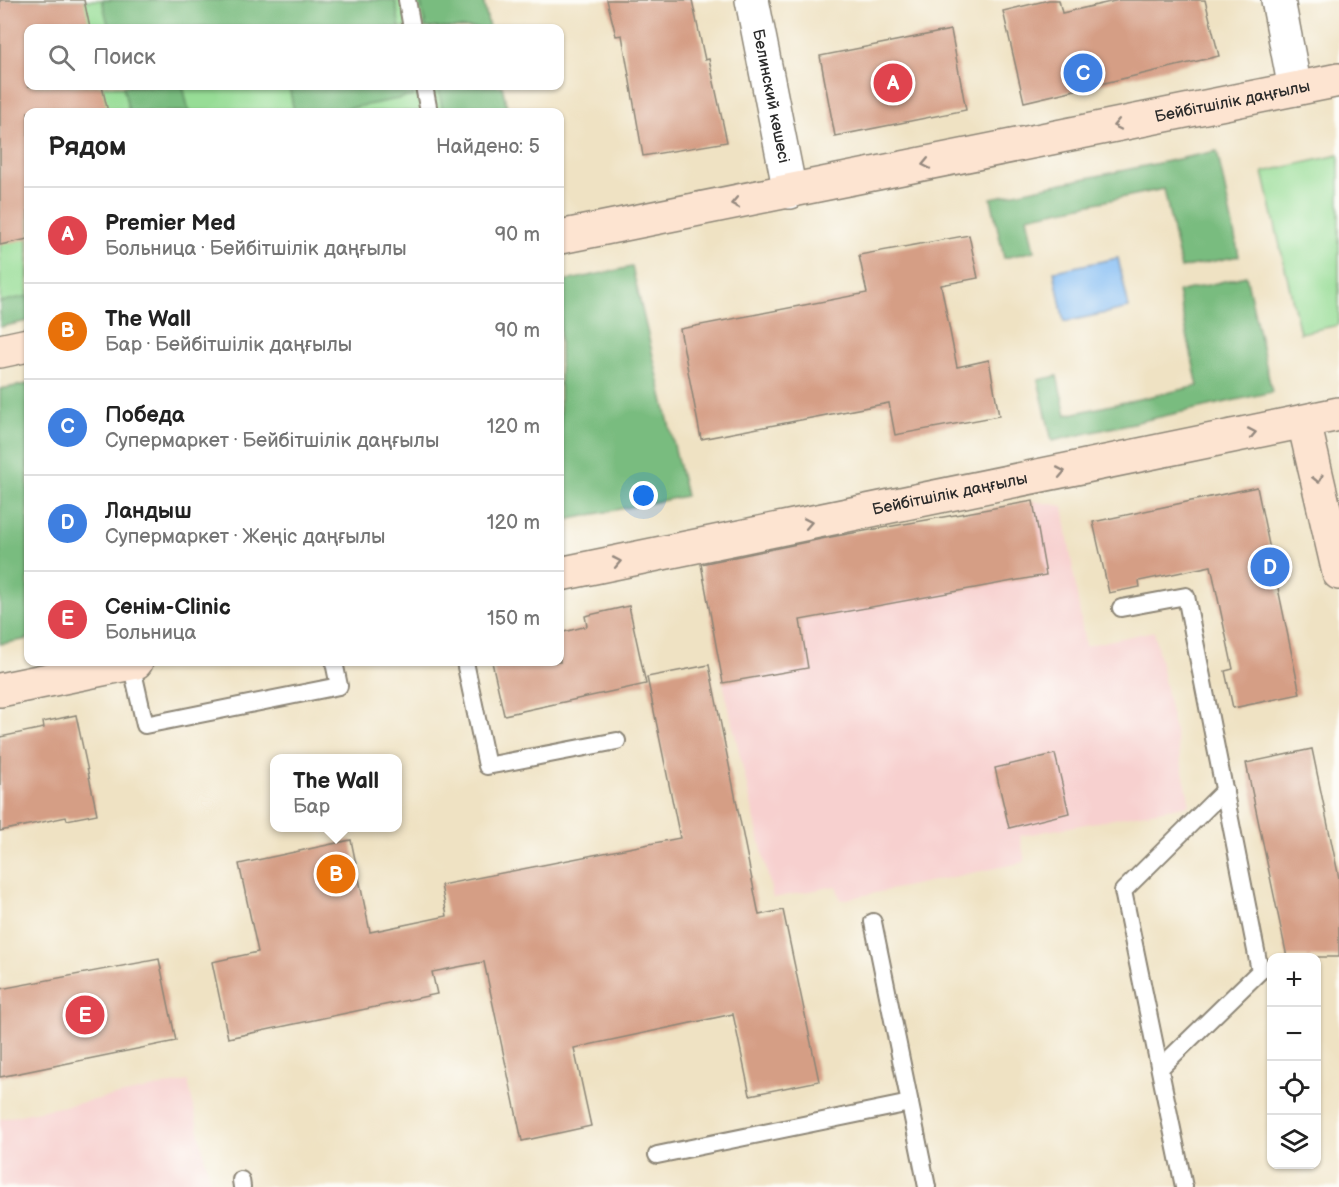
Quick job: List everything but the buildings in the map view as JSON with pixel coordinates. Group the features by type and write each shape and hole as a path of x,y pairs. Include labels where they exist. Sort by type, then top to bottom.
{"main road":[{"name":"Бейбітшілік даңғылы","path":"564,236 1339,80"},
{"path":"0,351 24,346"},
{"name":"Бейбітшілік даңғылы","path":"564,573 1339,414"},
{"path":"1304,422 1335,532 1339,573"},
{"path":"0,690 114,666"}],"street":[{"name":"Белинский көшесі","path":"752,0 790,192"},
{"path":"1278,0 1295,89"}],"lane":[{"path":"406,0 411,24"},
{"path":"425,90 428,108"},
{"path":"1121,608 1186,596 1260,971 1160,1068"},
{"path":"134,666 145,725 339,686 335,666"},
{"path":"466,666 487,766 617,741"},
{"path":"1184,1187 1124,891 1225,790"},
{"path":"873,922 927,1187"},
{"path":"657,1155 910,1103"}],"shaded area":[{"path":"1033,501 1063,506 1085,646 1154,631 1190,805 1020,836 1025,862 841,900 836,886 773,898 723,683 700,561"},
{"path":"188,1081 211,1187 0,1187 0,1119"}],"green space":[{"path":"0,0 483,0 488,24 24,24 24,90 503,90 507,108 24,108 24,322 0,327"},
{"path":"102,0 395,0 399,24 108,24"},
{"path":"420,0 483,0 488,24 425,24"},
{"path":"124,90 184,90 188,108 128,108"},
{"path":"290,90 413,90 414,96 351,108 293,108"},
{"path":"439,90 503,90 507,108 442,108"},
{"path":"1217,151 1239,256 1181,268 1164,189 1027,217 1034,251 1004,258 991,198"},
{"path":"1339,155 1339,325 1300,333 1263,172"},
{"path":"632,267 686,496 564,520 564,281"},
{"path":"1246,276 1272,392 1052,441 1038,380 1057,376 1066,415 1198,386 1178,292"},
{"path":"24,297 24,322 0,327 0,302"},
{"path":"24,385 24,640 0,644 0,389"}],"water":[{"path":"1118,258 1129,308 1064,322 1054,271"}],"place":[{"name":"Победа","path":"1083,73"},
{"name":"Premier Med","path":"893,83"},
{"name":"Ландыш","path":"1270,567"},
{"name":"The Wall","path":"336,874"},
{"name":"Сенім-Clinic","path":"85,1015"}]}
